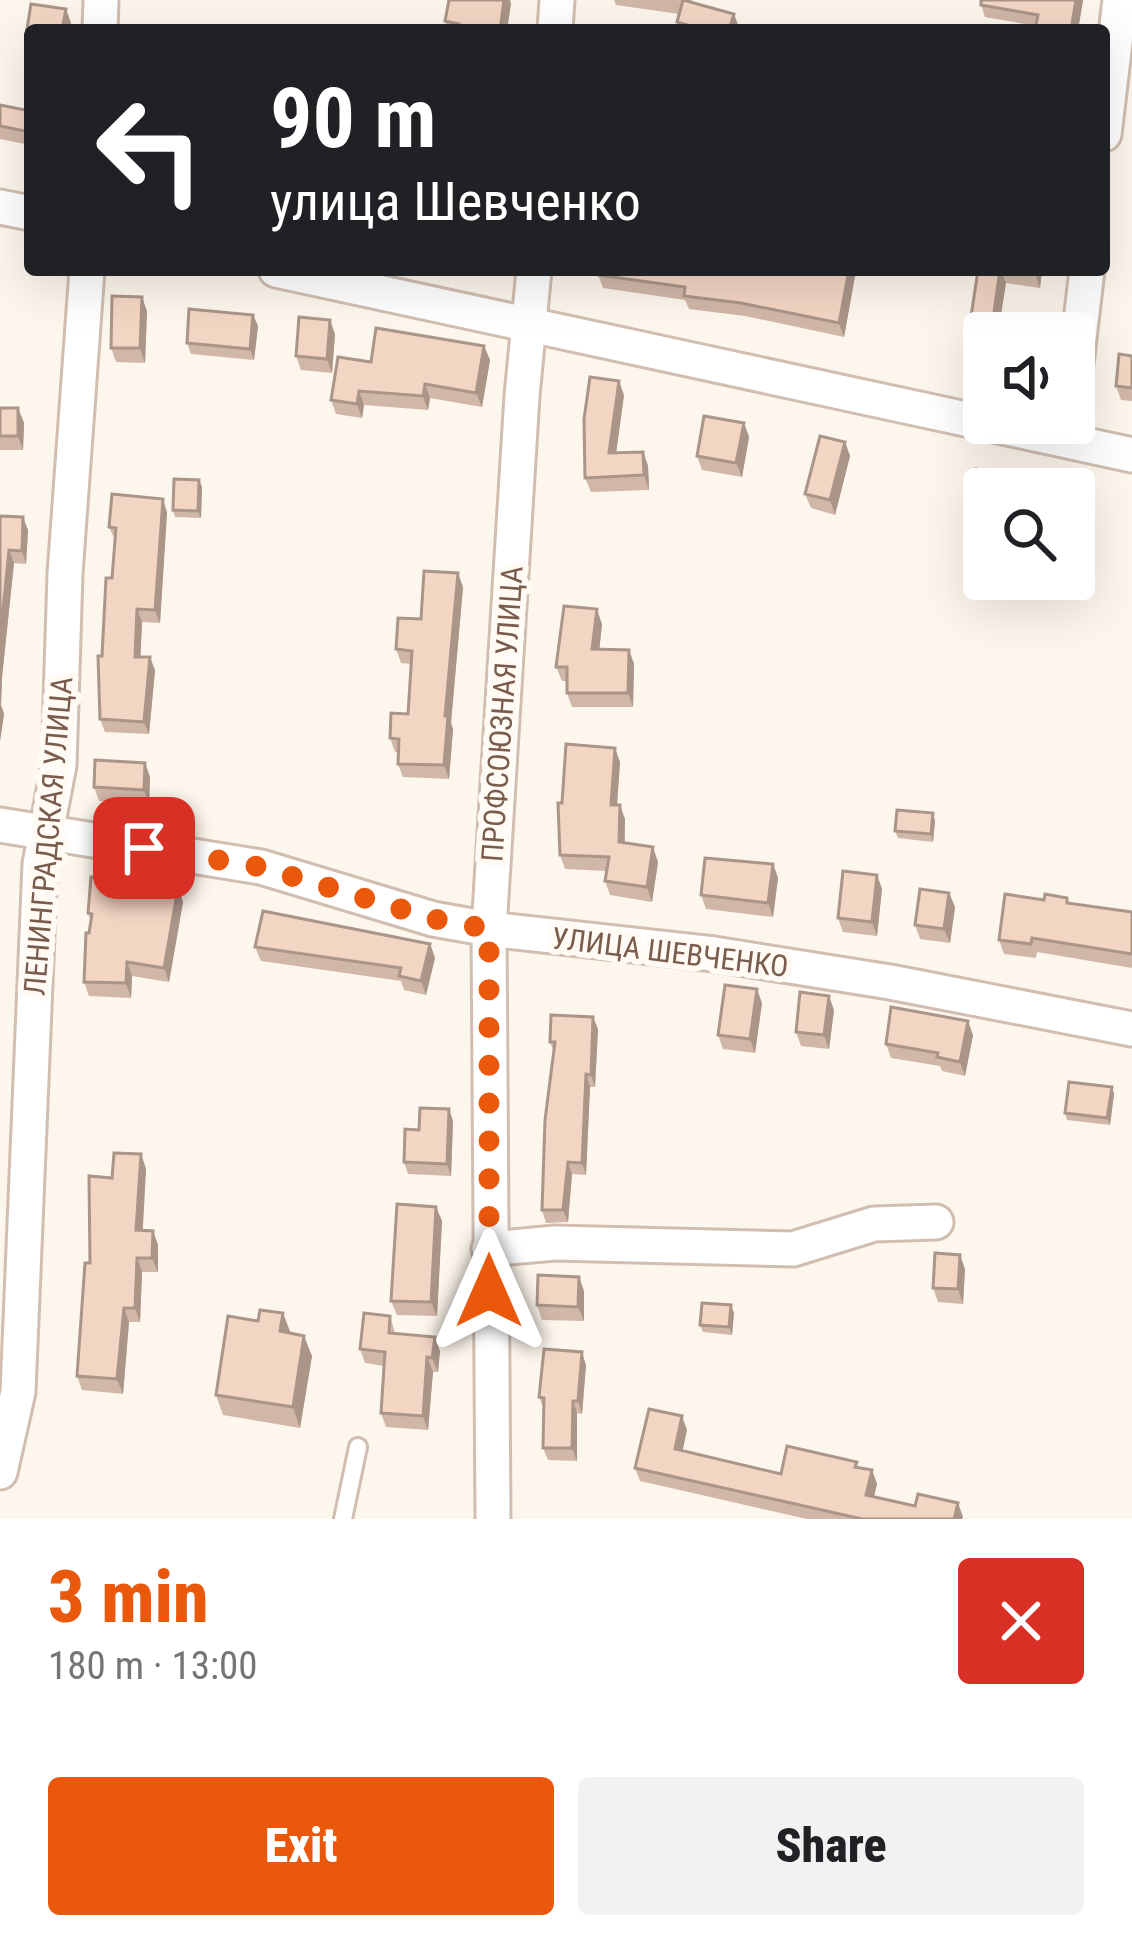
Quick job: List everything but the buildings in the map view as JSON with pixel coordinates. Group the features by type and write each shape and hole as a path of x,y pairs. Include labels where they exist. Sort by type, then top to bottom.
{"street":[{"path":"1110,84 1120,0"},
{"name":"ЛЕНИНГРАДСКАЯ УЛИЦА","path":"0,1472 18,1392 40,864 58,765 65,574 87,276"},
{"path":"304,276 963,418"},
{"name":"ПРОФСОЮЗНАЯ УЛИЦА","path":"493,1519 489,929 534,276"},
{"path":"1083,312 1087,276"},
{"path":"1095,442 1132,455"},
{"name":"УЛИЦА ШЕВЧЕНКО","path":"0,825 261,867 434,919 489,929 714,954 1132,1028"},
{"path":"489,1249 555,1243 793,1249 874,1224 936,1222"}],"lane":[{"path":"344,1519 358,1447"}],"route":[{"path":"144,848 261,867 434,919 489,929 489,1291"}]}
